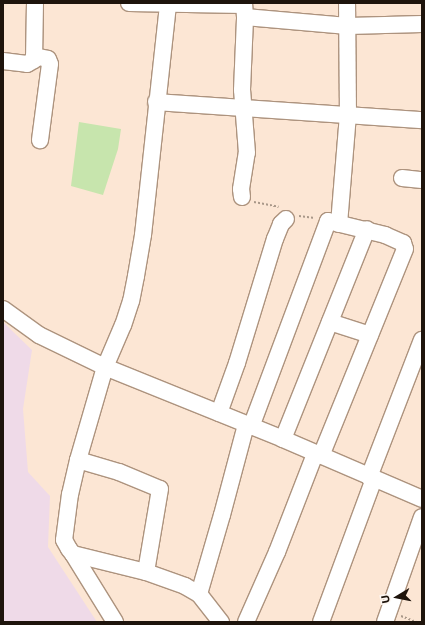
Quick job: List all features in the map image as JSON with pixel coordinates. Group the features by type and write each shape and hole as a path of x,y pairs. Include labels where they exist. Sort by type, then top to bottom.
{"street":[{"path":"3,61 33,62 35,3"},
{"path":"129,3 245,9 348,26 422,24"},
{"path":"199,594 248,426 334,222 348,115 347,3"},
{"path":"115,622 64,540 70,494 78,460 105,367 125,319 136,276 143,235 156,102 168,5"},
{"path":"242,197 241,189 246,153 244,108 245,9"},
{"path":"34,56 48,59 50,64 40,140"},
{"path":"156,102 422,120"},
{"path":"402,178 422,180"},
{"path":"218,413 237,363 281,224 286,219"},
{"path":"246,622 370,335 405,249 405,245 401,242 367,229 334,222"},
{"path":"282,439 367,229"},
{"path":"3,309 39,335 105,367 282,439 422,499"},
{"path":"330,322 370,335"},
{"path":"321,622 422,340"},
{"path":"78,460 119,472 160,489 146,572"},
{"path":"387,617 422,517"},
{"path":"74,554 167,578 199,594 221,622"}],"path":[{"path":"242,197 248,201 282,208 286,219 306,217 334,222"},
{"path":"387,617 417,622"}],"shaded area":[{"path":"3,322 32,350 23,409 28,472 50,496 48,547 97,622 3,622"}],"green space":[{"path":"79,122 121,129 118,149 103,195 71,186"}]}
